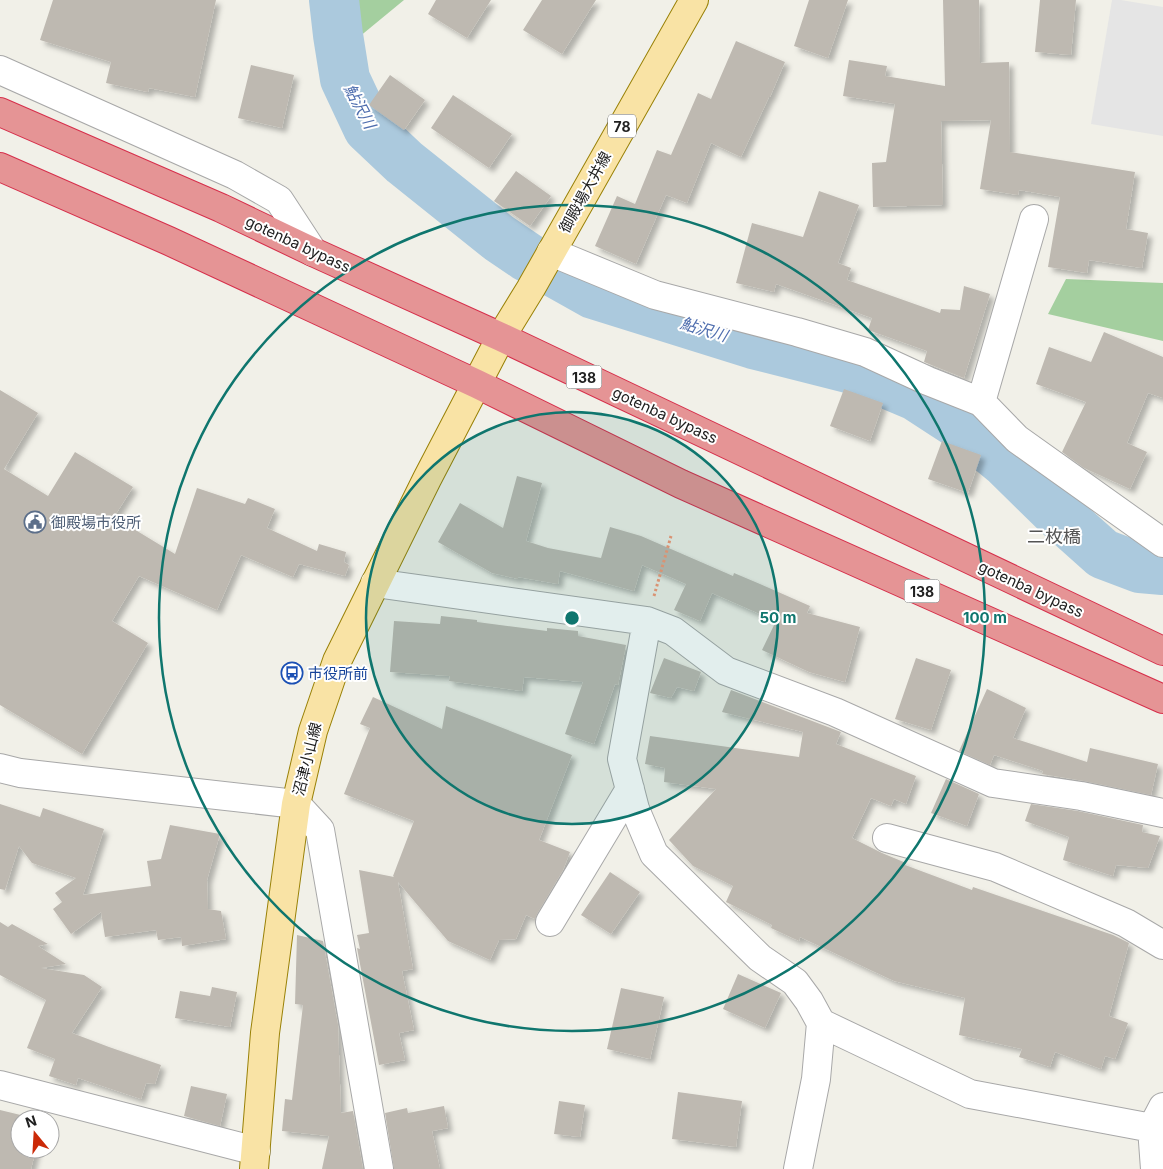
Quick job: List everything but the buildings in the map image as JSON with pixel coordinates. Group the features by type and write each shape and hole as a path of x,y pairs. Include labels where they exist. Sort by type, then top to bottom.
{"highway":[{"name":"gotenba bypass","path":"0,112 221,208 501,337 1163,651"},
{"name":"138","path":"0,167 169,242 477,384 681,484 1163,699"}],"main road":[{"name":"御殿場大井線","path":"477,384 501,337 531,288 694,0"},
{"name":"沼津小山線","path":"255,1160 265,1033 296,804 313,731 337,661 477,384"}],"street":[{"path":"0,70 235,175 279,200 313,252"},
{"path":"981,402 1034,219"},
{"path":"551,252 655,295 866,352 928,381 981,402 1017,439 1163,543"},
{"path":"375,584 648,621 674,631 726,671 835,712 993,783 1081,796 1163,813"},
{"path":"648,621 622,759 634,809 654,854 760,958 795,982 809,1001 821,1023 816,1079 798,1169"},
{"path":"0,768 20,772 296,804 320,830 379,1169"},
{"path":"550,922 630,789"},
{"path":"887,838 995,867 1126,924 1163,945"},
{"path":"821,1023 970,1094 1157,1118 1155,1169"},
{"path":"0,1085 255,1160"}],"path":[{"path":"648,621 670,536"}],"green space":[{"path":"342,0 404,0 353,42"},
{"path":"1066,279 1163,283 1163,341 1048,314"}],"shaded area":[{"path":"1112,0 1163,7 1163,136 1091,124"}],"waterway":[{"name":"鮎沢川","path":"334,0 345,79 368,128 404,162 499,238 527,257 593,294 753,344 852,369 916,396 959,424 1005,462 1056,512 1103,554 1140,568 1163,570"}],"place":[{"name":"御殿場市役所","path":"35,522"},
{"name":"市役所前","path":"292,673"}],"district":[{"name":"二枚橋","path":"1054,536"}]}
